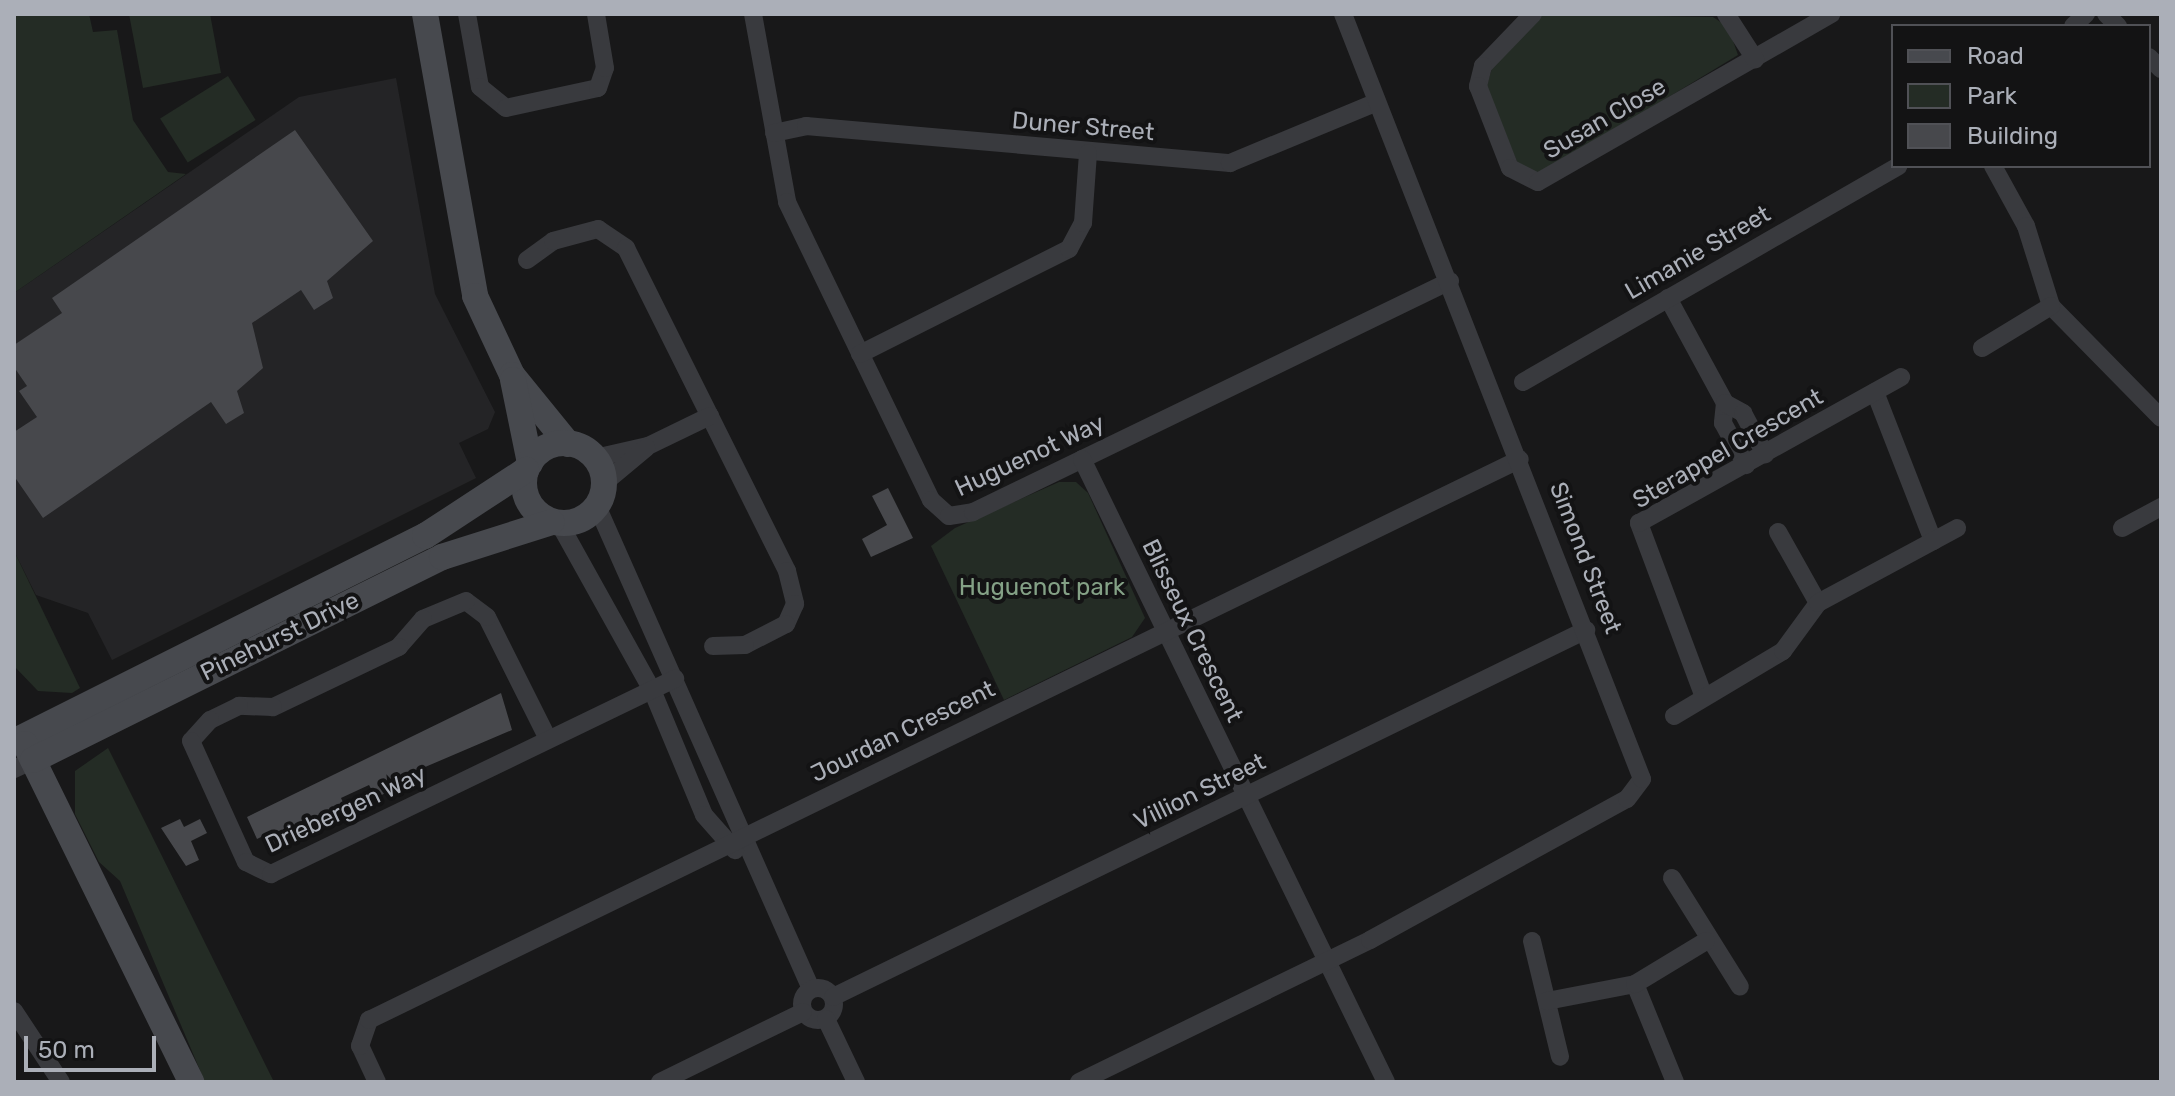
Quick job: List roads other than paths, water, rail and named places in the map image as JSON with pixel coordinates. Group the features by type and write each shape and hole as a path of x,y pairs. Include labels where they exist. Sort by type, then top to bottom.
{"street":[{"path":"425,14 475,296 512,375 568,444 595,458 648,446 710,416"},
{"path":"467,14 480,87 506,108 598,88 605,68 596,14"},
{"name":"Huguenot Way","path":"753,14 787,202 931,500 949,516 973,512 1450,281"},
{"name":"Simond Street","path":"1327,961 1637,791 1641,768 1343,14"},
{"name":"Susan Close","path":"1533,14 1483,66 1478,86 1510,168 1530,182 1566,171 1831,14"},
{"path":"1726,14 1755,59"},
{"name":"Duner Street","path":"774,133 806,126 1088,153 1241,162 1377,102"},
{"path":"860,354 1069,249 1083,223 1088,153"},
{"name":"Limanie Street","path":"1523,382 1895,168"},
{"path":"1994,168 2026,226 2051,306 2161,418"},
{"path":"527,260 553,241 608,230 630,254 787,571 795,604 786,624 769,634 713,646"},
{"path":"1668,298 1725,403 1743,413 1765,454"},
{"path":"1982,348 2051,306"},
{"path":"512,375 528,466 531,507 556,522 652,690 704,815 737,840"},
{"name":"Sterappel Crescent","path":"1704,697 1638,528 1901,377"},
{"path":"1875,392 1933,541"},
{"path":"1725,403 1723,423 1746,465"},
{"path":"528,466 546,448 568,444"},
{"path":"556,522 580,520 648,446"},
{"path":"595,458 600,495 737,840 811,989 833,997 826,1019 856,1082"},
{"name":"Blisseux Crescent","path":"1082,459 1386,1082"},
{"name":"Jourdan Crescent","path":"377,1082 360,1046 369,1020 1520,459"},
{"name":"Pinehurst Drive","path":"19,746 425,536 528,466"},
{"path":"2122,528 2161,507"},
{"name":"Pinehurst Drive","path":"19,746 442,557 556,522"},
{"path":"1674,716 1783,651 1818,603 1957,528"},
{"path":"1778,532 1818,603"},
{"name":"Driebergen Way","path":"548,739 487,617 466,601 423,619 399,647 273,707 239,706 210,720 191,741 246,862 271,874 675,679"},
{"name":"Villion Street","path":"833,997 1586,630"},
{"path":"19,746 191,1082"},
{"path":"1672,878 1706,941 1740,987"},
{"path":"1532,941 1560,1057"},
{"path":"1547,1001 1635,984 1706,941"},
{"path":"1079,1082 1327,961"},
{"path":"1635,984 1675,1082"},
{"path":"803,1012 811,989"},
{"path":"14,1011 61,1082"},
{"path":"660,1082 803,1012 826,1019"}],"park label":[{"name":"Huguenot park","path":"1042,588"}]}
